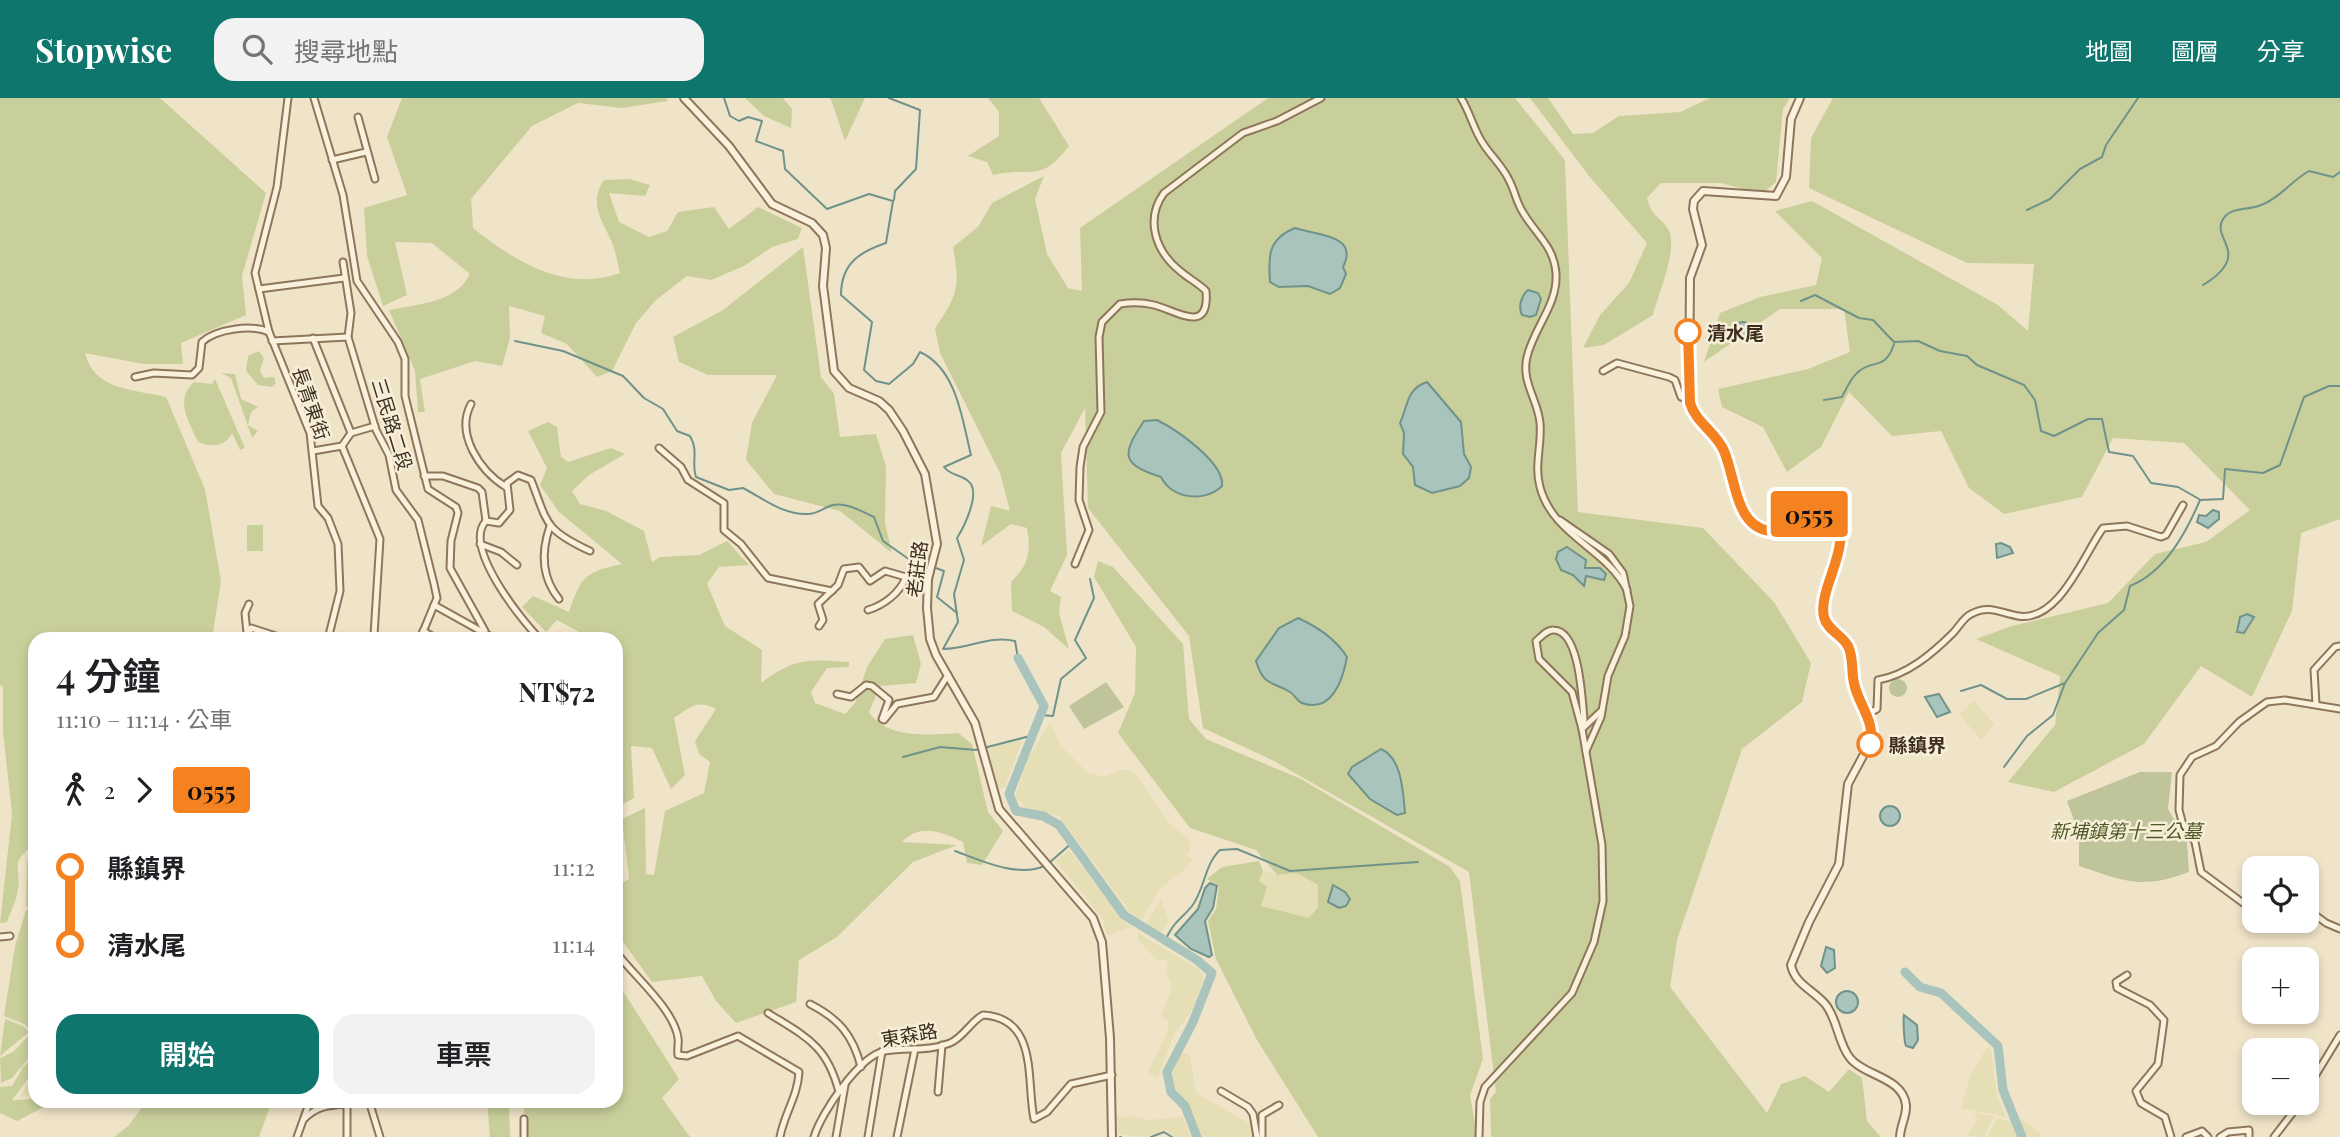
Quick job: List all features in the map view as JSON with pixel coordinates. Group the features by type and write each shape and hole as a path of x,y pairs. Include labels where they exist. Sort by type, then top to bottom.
{"street":[{"path":"288,98 277,187 264,249 257,264 258,289 272,341 348,337"},
{"path":"314,98 346,208 357,281 398,342 405,359 405,396 428,489 456,507 458,513 450,549 450,568 485,631"},
{"name":"老莊路","path":"684,98 729,146 772,204 812,223 823,235 823,286 834,371 849,388 879,401 889,410 918,457 932,500 936,529 937,544 931,569 927,624 936,655 975,723 999,809 1093,918 1102,942 1111,1074 1112,1137"},
{"path":"1075,564 1089,530 1079,500 1078,487 1083,447 1098,422 1103,400 1099,337 1102,322 1120,304 1143,302 1185,318 1205,310 1207,302 1206,291 1180,271 1163,252 1153,227 1156,205 1164,193 1243,133 1277,121 1321,98"},
{"path":"1461,98 1484,146 1509,180 1520,208 1544,239 1554,264 1556,274 1552,304 1533,335 1526,361 1527,384 1540,422 1537,462 1540,486 1555,517 1565,530 1607,563 1627,590 1629,621 1608,676 1601,711 1586,751"},
{"path":"1800,98 1788,131 1786,177 1776,196 1703,191 1695,201 1693,209 1702,240 1690,278 1689,400 1693,412 1724,452 1740,510 1750,521 1765,529 1794,528 1817,510 1825,510 1835,517 1839,531 1838,554 1823,608 1824,618 1850,649 1853,681 1872,727 1871,741 1850,775 1839,864 1809,922 1791,965 1796,978 1825,1003 1849,1057 1857,1065 1883,1077 1902,1095 1906,1106 1899,1137"},
{"path":"358,117 375,179"},
{"path":"332,160 366,152"},
{"name":"三民路二段","path":"343,262 351,313 348,337 374,426 389,455 396,490 418,520 436,591 434,605 422,631"},
{"path":"258,289 344,278"},
{"path":"135,377 154,373 192,375 199,368 200,346 208,337 251,327 269,332"},
{"name":"長青東街","path":"313,338 351,432 374,426"},
{"name":"長青東街","path":"272,341 310,433 318,506 328,518 338,544 341,567 339,601 330,632"},
{"path":"1603,371 1617,363 1669,377 1675,380 1681,397 1689,400"},
{"path":"471,404 466,414 468,441 490,474 506,487"},
{"path":"313,451 342,446 351,432"},
{"name":"長青東街","path":"342,446 380,540 374,632"},
{"path":"659,448 681,467 695,486 724,503 724,530 741,544 768,578 832,591"},
{"path":"486,521 499,523 505,519 510,510 506,487 511,478 518,475 531,480 538,506 550,526 590,551"},
{"path":"424,476 443,476 478,488 482,492 486,521 480,531 480,544 501,591 534,632"},
{"path":"1866,715 1877,709 1878,680 1904,673 1948,638 1971,614 1992,608 2019,616 2039,612 2067,589 2103,528 2127,526 2161,537 2166,535 2183,505"},
{"path":"550,526 542,556 552,590 559,599"},
{"path":"480,544 501,552 517,565"},
{"path":"820,626 823,620 818,604 838,585 841,572 853,566 859,567 870,581 885,571 906,577"},
{"path":"868,610 886,601 913,571 931,569"},
{"path":"246,632 245,613 249,604"},
{"path":"434,605 485,631"},
{"path":"248,632 251,628 263,632"},
{"path":"1479,1137 1480,1102 1485,1087 1572,993 1594,942 1603,901 1602,856 1582,729 1572,691 1539,659 1535,649 1536,641 1548,631 1555,629 1565,634 1574,650 1584,719 1582,729"},
{"path":"2316,704 2314,670 2335,647 2340,646"},
{"path":"836,694 851,697 866,685 872,686 889,699 882,719 884,720 897,704 934,697 948,676"},
{"path":"2242,902 2201,872 2195,842 2183,825 2179,810 2180,775 2192,757 2216,746 2239,722 2267,702 2316,704 2340,709"},
{"path":"1582,729 1601,711"},
{"path":"2319,918 2340,929"},
{"path":"0,937 10,936"},
{"path":"623,959 639,975 672,1024 678,1038 678,1055 687,1056 738,1037 799,1072 798,1090 783,1121 780,1137"},
{"path":"2127,975 2116,982 2117,988 2150,1005 2164,1020 2158,1064 2136,1091 2141,1103 2165,1117 2171,1137"},
{"path":"810,1004 833,1016 847,1031 856,1046 861,1067"},
{"path":"768,1013 810,1040 825,1055 839,1092"},
{"name":"東森路","path":"814,1137 818,1125 845,1084 882,1051 942,1045 962,1035 983,1014 992,1015 1014,1027 1025,1047 1033,1088 1031,1105 1034,1119 1047,1112 1071,1084 1111,1074"},
{"path":"2319,1070 2340,1035"},
{"path":"939,1092 942,1045"},
{"path":"897,1137 915,1049"},
{"path":"868,1137 882,1051"},
{"path":"836,1137 845,1084"},
{"path":"1221,1090 1248,1107 1259,1137"},
{"path":"1259,1137 1262,1115 1279,1105"},
{"path":"298,1137 308,1108"},
{"path":"304,1119 319,1108"},
{"path":"347,1108 347,1137"},
{"path":"371,1108 380,1137"},
{"path":"2274,1137 2291,1115"},
{"path":"524,1119 524,1137"},
{"path":"2220,1137 2239,1129 2249,1130 2249,1137"},
{"path":"2186,1137 2202,1131 2208,1137"}],"shaded area":[{"path":"1974,701 1994,724 1981,740 1959,714"},
{"path":"1050,722 1060,745 1088,773 1104,777 1119,770 1130,770 1138,777 1169,823 1189,839 1191,848 1187,855 1193,859 1181,873 1160,888 1142,920 1130,912 1059,816 1027,808 1015,797 1028,759"},
{"path":"1023,738 1005,787 998,789 986,750"},
{"path":"1069,850 1122,919 1132,927 1107,935 1103,919 1056,861"},
{"path":"1263,871 1277,875 1297,873 1318,885 1318,907 1309,919 1261,906 1259,881"},
{"path":"1161,898 1169,922 1160,933 1146,923"},
{"path":"1138,933 1198,969 1204,978 1193,1009 1174,1034 1157,1079 1148,1072 1168,1030 1169,1022 1161,1016 1172,988 1166,972 1168,961 1156,959 1138,940"},
{"path":"1987,1047 1991,1049 1997,1096 2006,1117 1961,1108 1971,1075"},
{"path":"1181,1051 1190,1056 1196,1093 1250,1124 1253,1137 1201,1137 1192,1111 1173,1086 1173,1072"},
{"path":"28,1083 28,1096 19,1098"},
{"path":"1972,1113 1994,1116 1984,1137 1967,1136 1978,1119"},
{"path":"1129,1116 1149,1120 1183,1117 1190,1137 1175,1137 1166,1130 1146,1137 1118,1134 1117,1118"},
{"path":"1997,1118 2012,1122 2018,1137 1988,1137"},
{"path":"2022,1119 2042,1137 2024,1137 2019,1121"}],"green space":[{"path":"0,98 160,98 266,193 242,276 246,315 181,343 183,364 143,364 85,353 90,365 106,381 116,386 166,397 205,489 221,581 213,632 28,632 28,849 18,862 19,885 7,922 0,923 12,814 3,732 3,687 0,685"},
{"path":"402,98 666,98 668,101 622,108 578,103 532,126 471,199 473,228 506,252 541,270 579,279 620,273 613,245 597,205 599,189 604,180 629,179 650,185 645,196 609,193 619,222 649,237 667,231 678,212 714,207 729,229 758,207 802,228 798,239 772,247 744,266 711,280 687,276 656,300 636,323 612,371 597,377 567,344 541,333 545,316 509,306 510,338 502,366 475,361 420,379 425,412 418,412 415,371 389,310 446,297 464,284 470,274 432,243 395,242 407,295 383,306 367,256 364,208 407,195 387,137"},
{"path":"745,98 783,98 792,109 791,128 764,116"},
{"path":"830,98 865,98 845,141 832,102"},
{"path":"988,98 1039,98 1069,146 1043,170 993,175 987,162 968,156 999,136 999,112"},
{"path":"1268,98 1515,98 1565,160 1578,512 1703,528 1774,602 1811,663 1802,702 1742,749 1677,940 1670,987 1767,1113 1781,1084 1805,1076 1829,1092 1849,1069 1862,1078 1867,1121 1881,1137 1491,1137 1490,1099 1496,1092 1469,872 1272,760 1203,728 1189,636 1088,508 1085,408 1061,453 1067,555 1050,591 1061,597 1059,613 1069,649 1044,627 1012,611 1011,582 1027,558 1027,528 1011,524 981,546 991,506 1010,511 1000,473 940,353 935,328 955,290 953,247 978,227 992,203 1044,176 1035,199 1047,254 1068,288 1082,291 1080,228"},
{"path":"1530,98 1548,98 1573,134 1593,133 1619,116 1680,112 1710,98 1790,98 1783,109 1776,182 1762,194 1721,183 1661,183 1647,198 1654,214 1665,224 1671,237 1669,259 1653,315 1604,345 1583,348 1600,315 1629,283 1647,243 1589,176"},
{"path":"1833,98 2340,98 2340,519 2301,533 2292,611 2252,697 2201,666 2144,744 2054,792 2008,782 2055,725 2060,676 1976,639 2012,626 2108,603 2155,554 2206,542 2250,510 2184,443 2113,438 2082,497 2004,514 1969,488 1941,431 1892,436 1849,392 1821,447 1787,472 1763,427 1722,407 1718,389 1808,369 1850,352 1844,309 1780,309 1704,362 1720,313 1760,297 1816,285 1822,258 1775,211 1812,201 1998,305 2028,331 2034,264 1967,263 1809,188 1811,138"},
{"path":"803,247 821,377 834,394 840,437 876,434 886,467 885,523 892,553 840,511 774,494 746,460 752,423 777,375 708,375 679,362 673,337 723,310"},
{"path":"259,351 264,358 260,371 264,378 274,377 276,383 272,387 258,385 246,371 248,356"},
{"path":"221,373 235,374 241,399 258,407 251,412 248,425 258,431 252,438 231,378"},
{"path":"215,379 245,448 240,450 232,433 221,444 208,445 198,442 185,411 185,396 194,382 212,384"},
{"path":"548,422 557,427 561,457 568,462 611,448 625,454 589,475 572,491 580,504 606,511 644,531 652,562 660,557 699,555 727,541 749,565 719,567 707,584 725,626 762,650 761,683 783,669 802,662 849,662 849,667 827,668 811,692 815,703 845,714 855,703 867,667 885,639 913,635 921,664 916,683 880,686 869,712 877,721 897,731 922,734 958,733 972,744 988,812 1003,831 982,865 967,863 963,842 947,835 924,831 909,836 902,842 957,845 913,862 837,937 799,960 796,1002 736,1023 716,1001 702,976 652,982 623,942 623,882 629,879 623,819 645,808 646,874 654,875 665,811 704,793 710,762 699,754 695,741 716,709 699,705 674,718 685,775 671,789 652,748 631,746 634,798 623,804 623,632 579,632 557,620 546,632 522,607 533,596 569,612 577,590 586,578 592,573 622,564 559,512 540,485 547,468 528,431"},
{"path":"247,525 263,525 263,551 247,551"},
{"path":"1098,561 1113,567 1183,644 1189,719 1206,739 1301,779 1450,867 1460,881 1483,1059 1470,1095 1477,1137 1318,1137 1257,1040 1216,959 1208,921 1216,909 1219,886 1207,879 1222,867 1259,861 1263,871 1259,881 1267,887 1261,906 1309,918 1318,907 1318,885 1297,873 1277,875 1256,850 1190,828 1118,733 1135,693 1136,647 1094,577"},
{"path":"1898,679 1904,682 1907,688 1904,694 1898,697 1892,694 1889,688 1892,682"},
{"path":"1106,682 1124,707 1084,729 1069,706"},
{"name":"新埔鎮第十三公墓","path":"2140,772 2172,772 2168,809 2187,842 2189,872 2145,882 2108,876 2079,866 2079,834 2067,801"},
{"path":"27,862 28,907 26,907"},
{"path":"26,910 28,1028 4,1016 15,946"},
{"path":"623,991 679,1079 662,1098 690,1137 525,1137 524,1108 623,1108"},
{"path":"5,1019 23,1026 28,1033 0,1056"},
{"path":"28,1036 28,1059 12,1078 1,1083 0,1058 13,1052"},
{"path":"28,1062 28,1079 12,1100 28,1099 28,1108 42,1108 17,1121 0,1113 0,1087 12,1086"},
{"path":"142,1108 269,1108 259,1137 114,1137 128,1126"},
{"path":"488,1108 509,1108 510,1137 490,1137"}],"water":[{"path":"1295,228 1332,238 1345,248 1347,256 1343,267 1346,274 1340,288 1330,294 1308,286 1279,287 1270,282 1272,249 1279,237"},
{"path":"1528,290 1538,293 1541,299 1536,315 1530,317 1522,315 1520,309 1522,298"},
{"path":"1743,322 1749,325 1752,331 1749,337 1743,340 1737,337 1734,331 1737,325"},
{"path":"1427,382 1461,422 1464,454 1471,467 1469,478 1460,486 1432,493 1415,485 1413,467 1403,454 1404,433 1400,423 1411,394"},
{"path":"1157,420 1187,439 1208,458 1221,477 1222,486 1207,495 1181,494 1173,490 1161,477 1132,462 1129,450 1137,432 1144,421"},
{"path":"2213,510 2219,512 2219,519 2208,528 2197,522 2199,515 2206,516"},
{"path":"1996,544 2010,547 2013,553 1997,558"},
{"path":"1567,547 1586,560 1585,568 1600,568 1606,574 1604,580 1586,576 1584,586 1573,575 1561,570 1556,559 1558,552"},
{"path":"2247,614 2254,617 2244,633 2237,632 2240,617"},
{"path":"1298,618 1326,634 1347,657 1339,684 1321,704 1302,703 1290,692 1269,682 1262,675 1256,661 1279,628"},
{"path":"1939,694 1950,712 1937,717 1925,697"},
{"path":"1381,749 1388,753 1397,768 1405,813 1397,815 1370,799 1348,774 1352,767"},
{"path":"1890,806 1897,809 1900,816 1897,823 1890,826 1883,823 1880,816 1883,809"},
{"path":"1210,883 1217,886 1213,908 1205,921 1212,955 1209,957 1191,949 1175,935 1198,909 1205,888"},
{"path":"1333,885 1345,892 1350,899 1346,906 1339,908 1328,902"},
{"path":"1826,947 1834,950 1835,968 1827,973 1821,966"},
{"path":"1847,991 1855,994 1858,1002 1855,1010 1847,1013 1839,1010 1836,1002 1839,994"},
{"path":"1904,1015 1917,1025 1918,1040 1913,1048 1905,1044"}],"waterway":[{"path":"724,98 730,116 739,121 748,117 762,121 756,141 783,151 785,169 827,209 869,194 893,201 886,243 853,261 844,275 841,295 872,322 864,370 876,381 889,384 913,364 920,352 942,370 961,411 971,455 944,467 968,481 972,486 973,501 957,538 964,560 954,594 958,622 943,649 987,641 1015,641 1018,658"},
{"path":"889,98 920,110 916,169 895,191 894,200"},
{"path":"2027,210 2050,199 2080,169 2102,157 2106,145 2138,98"},
{"path":"2203,285 2218,274 2228,257 2221,228 2225,216 2268,202 2309,171 2333,177 2340,172"},
{"path":"1801,301 1815,295 1859,318 1873,320 1894,342 1918,341 1940,351 1967,356 1977,365 2024,385 2035,400 2041,431 2054,436 2088,419 2102,419 2109,452 2133,456 2151,483 2178,487 2199,499"},
{"path":"515,341 563,351 623,376 644,398 663,409 677,431 690,436 694,447 696,477 729,490 743,488 774,506 799,514 811,514 838,504 854,508 874,517 883,541 920,567 927,567"},
{"path":"1824,400 1842,397 1855,375 1868,366 1882,362 1894,344"},
{"path":"1961,691 1981,685 2007,699 2026,699 2065,683 2098,633 2124,610 2130,586 2154,571 2173,550 2200,500 2223,499 2225,469 2263,473 2280,465 2304,397 2329,386 2340,386"},
{"path":"933,567 944,571 937,597 957,613"},
{"path":"1041,715 1053,716 1061,679 1086,658 1075,640 1094,598 1090,579"},
{"path":"1018,658 1044,706 1009,794 1016,811 1043,816 1059,825 1124,915 1197,960 1212,973 1193,1022 1167,1072 1171,1092 1185,1106 1197,1137"},
{"path":"2004,767 2027,736 2053,715 2065,683"},
{"path":"903,757 940,747 976,750 1034,735"},
{"path":"1049,863 1073,842"},
{"path":"1165,941 1196,899 1211,863 1220,850 1237,849 1290,871 1418,862"},
{"path":"955,851 1011,869 1044,866"},
{"path":"1905,972 1920,987 1941,993 1998,1046 2003,1090 2022,1137"},
{"path":"1151,1137 1164,1132 1172,1137"}],"bus line":[{"name":"0555","path":"1688,332 1687,375 1690,403 1693,412 1719,442 1724,452 1740,510 1750,521 1765,529 1794,528 1809,513 1817,510 1831,513 1838,523 1838,554 1823,608 1824,618 1850,649 1853,681 1872,727 1870,744"}],"place":[{"name":"清水尾","path":"1688,332"},
{"name":"縣鎮界","path":"1870,744"}]}
